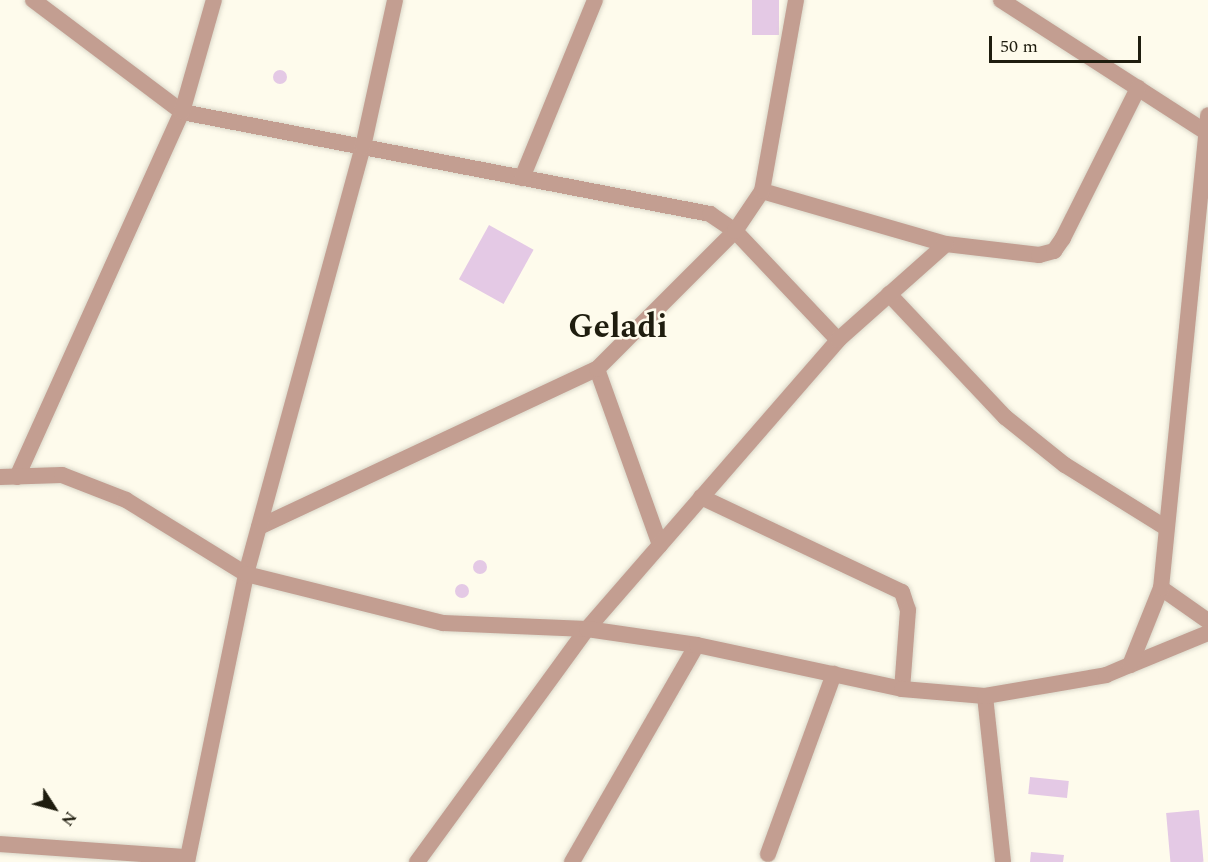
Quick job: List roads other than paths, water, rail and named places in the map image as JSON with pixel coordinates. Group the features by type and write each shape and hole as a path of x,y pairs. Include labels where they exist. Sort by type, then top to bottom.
{"street":[{"path":"33,0 182,112 710,214 735,231 838,340"},
{"path":"214,0 182,112 8,477 62,476 126,500 246,574 443,623 587,628 697,645 902,689 986,696 1106,675 1208,633"},
{"path":"0,844 188,860 246,574 363,147 395,0"},
{"path":"522,178 595,0"},
{"path":"259,527 597,369 735,231 762,191 796,0"},
{"path":"1001,0 1138,88 1207,123 1163,526 1161,588 1130,665"},
{"path":"762,191 946,244 1039,255 1054,251 1138,88"},
{"path":"417,862 587,628 838,340 946,244"},
{"path":"889,294 1005,417 1065,465 1163,526"},
{"path":"597,369 660,545"},
{"path":"701,497 902,592 908,610 902,689"},
{"path":"1161,588 1208,621"},
{"path":"572,862 697,645"},
{"path":"768,854 834,674"},
{"path":"986,696 1003,862"}],"district":[{"name":"Geladi","path":"618,328"}]}
